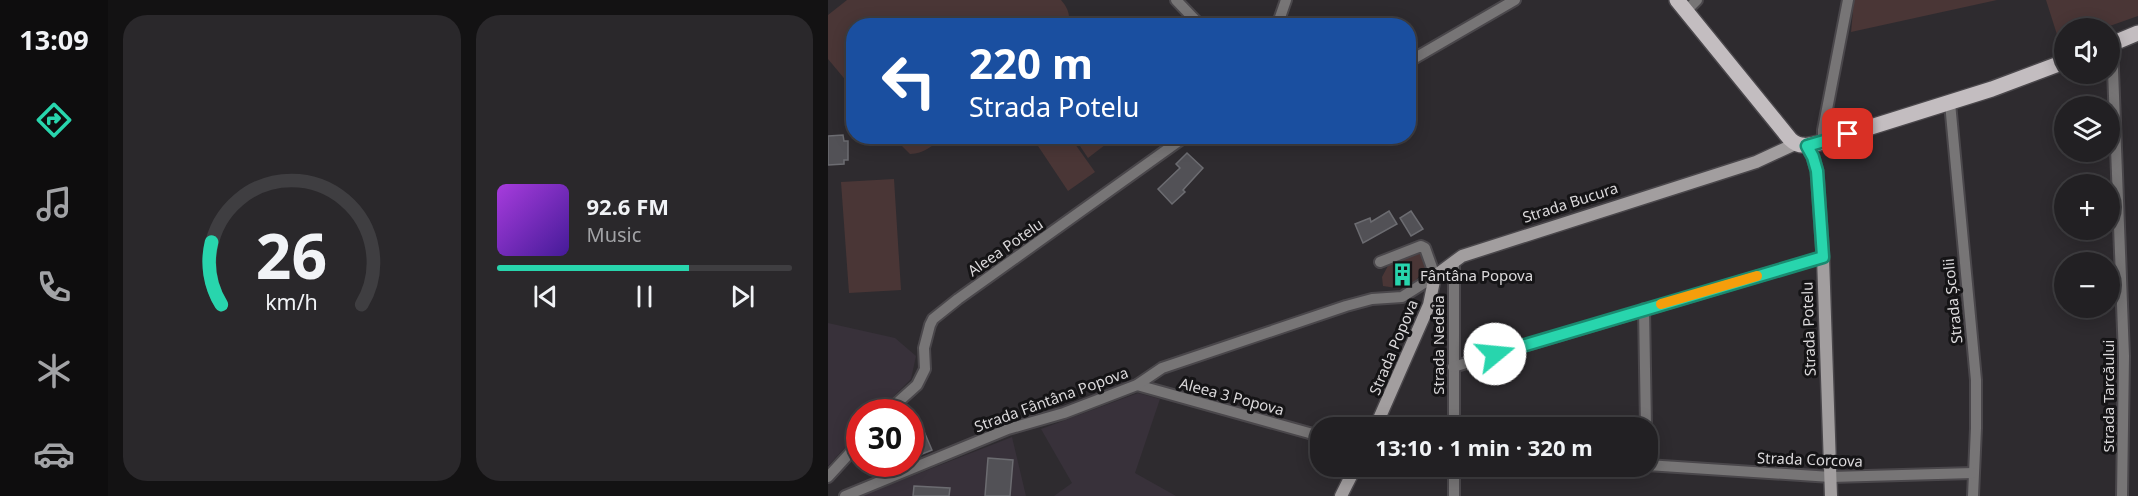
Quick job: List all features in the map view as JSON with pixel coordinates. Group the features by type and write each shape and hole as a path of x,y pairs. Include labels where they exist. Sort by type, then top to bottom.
{"main road":[{"name":"Strada Potelu","path":"1681,5 1801,145"},
{"path":"2120,41 2138,33"},
{"name":"Strada Bucura","path":"1801,145 1823,142 1950,103 2054,67"}],"street":[{"path":"1176,0 1193,18"},
{"path":"1280,18 1286,0"},
{"path":"1416,57 1515,0"},
{"path":"1681,5 1697,0"},
{"path":"1823,142 1823,130 1848,0"},
{"name":"Strada Tarcăului","path":"2112,84 2124,356 2122,496"},
{"name":"Strada Școlii","path":"1950,103 1976,380 1973,496"},
{"name":"Aleea Potelu","path":"901,399 917,385 924,369 926,336 933,320 958,298 1175,144"},
{"name":"Strada Potelu","path":"1801,145 1813,157 1817,171 1823,257 1831,496"},
{"name":"Strada Bucura","path":"1435,276 1462,256 1756,162 1801,145"},
{"path":"1380,262 1421,246 1425,248 1435,276"},
{"path":"1453,367 1823,257"},
{"name":"Strada Nedeia","path":"1454,262 1454,417"},
{"name":"Strada Fântâna Popova","path":"845,496 1008,429 1064,413 1137,385 1162,368 1372,298 1401,297 1435,276"},
{"name":"Strada Popova","path":"1380,417 1429,305 1435,276"},
{"path":"1644,309 1646,417"},
{"name":"Aleea 3 Popova","path":"1137,385 1310,433"},
{"path":"828,477 846,457"},
{"name":"Strada Corcova","path":"1658,466 1831,477 1973,473"},
{"path":"1341,496 1350,477"},
{"path":"1454,477 1454,496"}],"shaded area":[{"path":"847,0 1061,0 1068,11 1069,18 846,18 846,81 828,59 828,15"},
{"path":"1854,0 1997,0 1851,32"},
{"path":"2046,0 2138,0 2138,16 2120,22 2120,18 2054,18 2054,25"},
{"path":"900,144 934,144 924,151 910,154"},
{"path":"1037,144 1075,144 1095,172 1068,191"},
{"path":"1079,144 1106,144 1088,158"},
{"path":"894,179 901,290 849,293 841,182"},
{"path":"1422,252 1427,265 1410,286 1400,288 1383,286 1382,277 1390,262"},
{"path":"828,323 895,338 916,356 911,379 891,399 846,399 846,446 828,466"},
{"path":"1138,393 1160,399 1135,473 1176,496 1054,496 1072,483 1041,429"},
{"path":"1012,437 1026,496 861,496 910,477 924,477 924,471"}],"building":[{"path":"843,135 844,141 848,144 848,160 844,160 844,164 828,165 828,136"},
{"path":"1187,153 1203,168 1183,190 1185,192 1172,204 1158,189 1180,168 1176,164"},
{"path":"1389,211 1397,224 1363,243 1355,224 1370,218 1371,222"},
{"path":"1411,211 1423,229 1411,236 1400,218"},
{"name":"Fântâna Popova","path":"1406,270 1408,278 1399,281 1397,272"},
{"path":"924,431 932,450 924,453"},
{"path":"988,458 1013,460 1010,496 985,496"},
{"path":"914,486 950,488 949,496 913,496"}],"slow traffic":[{"path":"1661,304 1757,276"}],"place":[{"name":"Fântâna Popova","path":"1402,275"}],"route":[{"path":"1495,354 1823,257 1817,171 1807,146 1848,134"}]}
